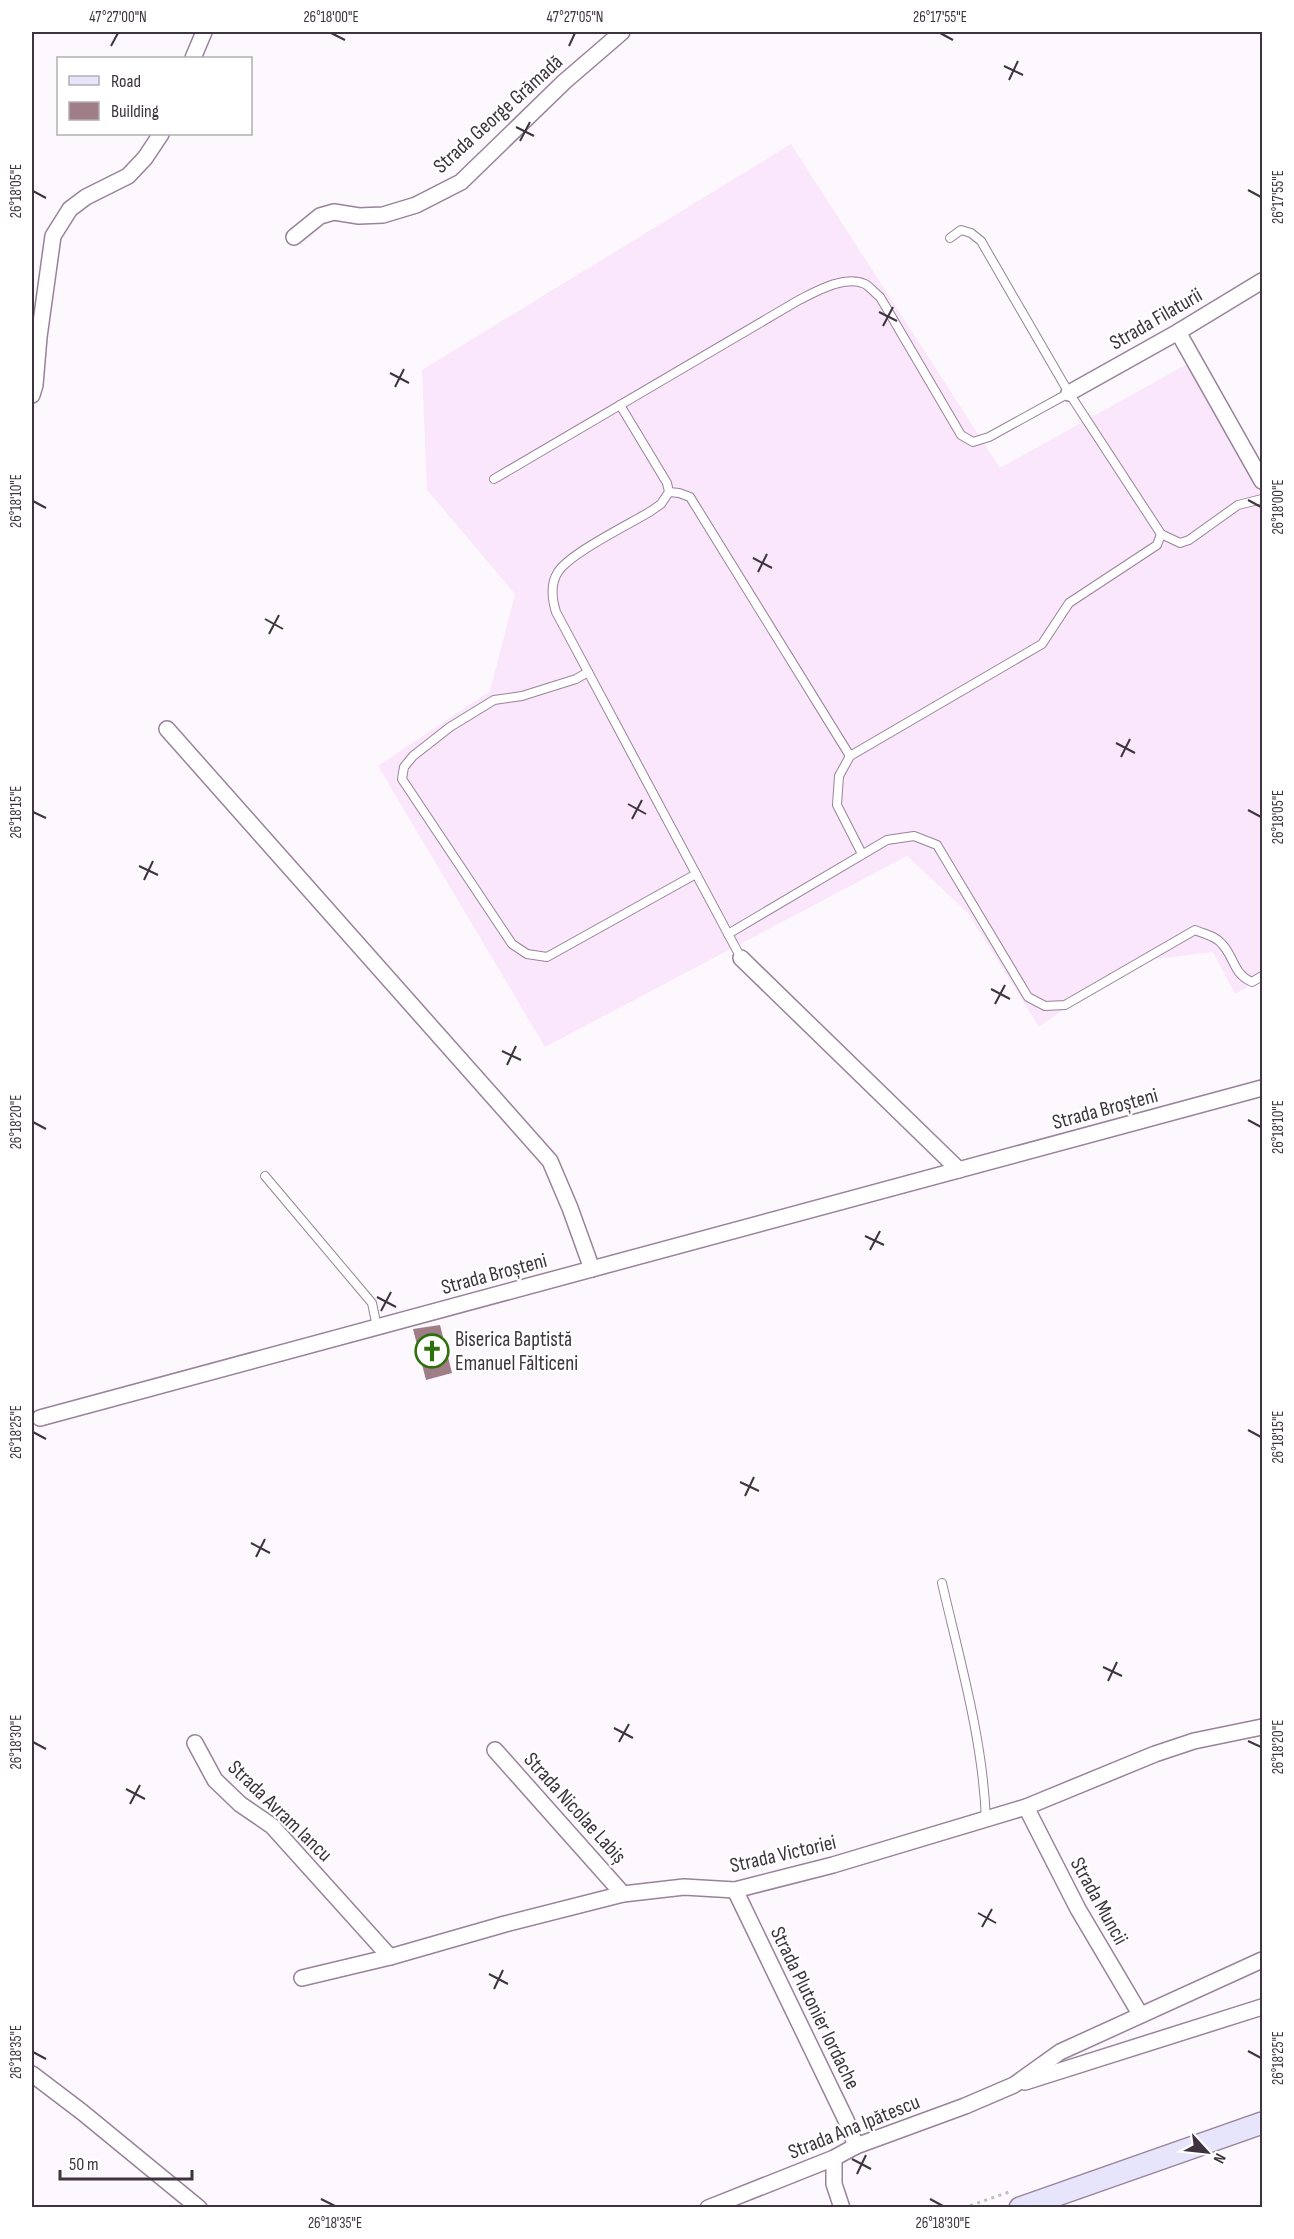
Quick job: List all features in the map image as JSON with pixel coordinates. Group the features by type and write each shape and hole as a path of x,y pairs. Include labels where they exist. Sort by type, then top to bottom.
{"main road":[{"path":"1020,2208 1263,2123"}],"street":[{"path":"193,57 204,32"},
{"name":"Strada George Grămadă","path":"294,237 320,216 334,212 359,216 382,215 416,205 461,182 564,82 622,32"},
{"path":"32,395 53,236 70,209 86,197 128,176 145,158 160,135"},
{"name":"Strada Filaturii","path":"1069,393 1263,281"},
{"path":"1178,332 1263,481"},
{"path":"167,729 550,1161 592,1269"},
{"path":"741,958 958,1170"},
{"name":"Strada Broșteni","path":"40,1418 1263,1088"},
{"name":"Strada Victoriei","path":"302,1978 390,1957 623,1893 684,1887 735,1890 833,1865 1026,1807 1185,1744 1261,1730"},
{"name":"Strada Avram Iancu","path":"195,1743 215,1780 240,1804 272,1826 390,1957"},
{"name":"Strada Nicolae Labiș","path":"495,1750 623,1893"},
{"name":"Strada Muncii","path":"1026,1807 1078,1909 1140,2014"},
{"name":"Strada Plutonier Iordache","path":"735,1890 841,2110 856,2146"},
{"name":"Strada Ana Ipătescu","path":"1014,2085 1060,2052 1263,1960"},
{"name":"Strada Ana Ipătescu","path":"708,2208 834,2158 856,2146 965,2106 1014,2085 1263,2007"},
{"path":"32,2074 200,2208"},
{"path":"834,2158 834,2184 842,2208"}],"lane":[{"path":"950,238 961,230 971,233 981,241 1069,393 1161,534 1180,543 1189,540 1238,505 1263,499"},
{"path":"494,479 799,300 824,287 853,281 867,285 880,297 962,435 973,442 989,437 1069,393"},
{"path":"620,405 667,483 669,492 661,504 651,512 571,558 558,572 552,592 556,612 741,958"},
{"path":"669,492 690,498 850,756"},
{"path":"862,854 837,806 839,776 850,756 1042,644 1070,603 1157,545 1161,534"},
{"path":"588,672 576,679 522,696 494,700 450,727 413,756 404,767 402,779 512,944 527,954 547,957 696,874"},
{"path":"728,934 887,840 914,836 938,846 1028,997 1046,1006 1065,1005 1196,930 1222,944 1237,973 1244,979 1252,982 1263,976"},
{"path":"265,1176 372,1304 377,1327"},
{"path":"942,1583 985,1781 986,1820"}],"shaded area":[{"path":"791,144 1000,468 1189,363 1262,489 1262,979 1235,994 1213,952 1131,962 1039,1027 968,913 907,856 545,1047 378,766 490,691 515,594 427,490 422,370"}],"building":[{"name":"Biserica Baptistă Emanuel Fălticeni","path":"440,1325 452,1373 426,1380 413,1329"}],"place":[{"name":"Biserica Baptistă Emanuel Fălticeni","path":"432,1351"}]}
